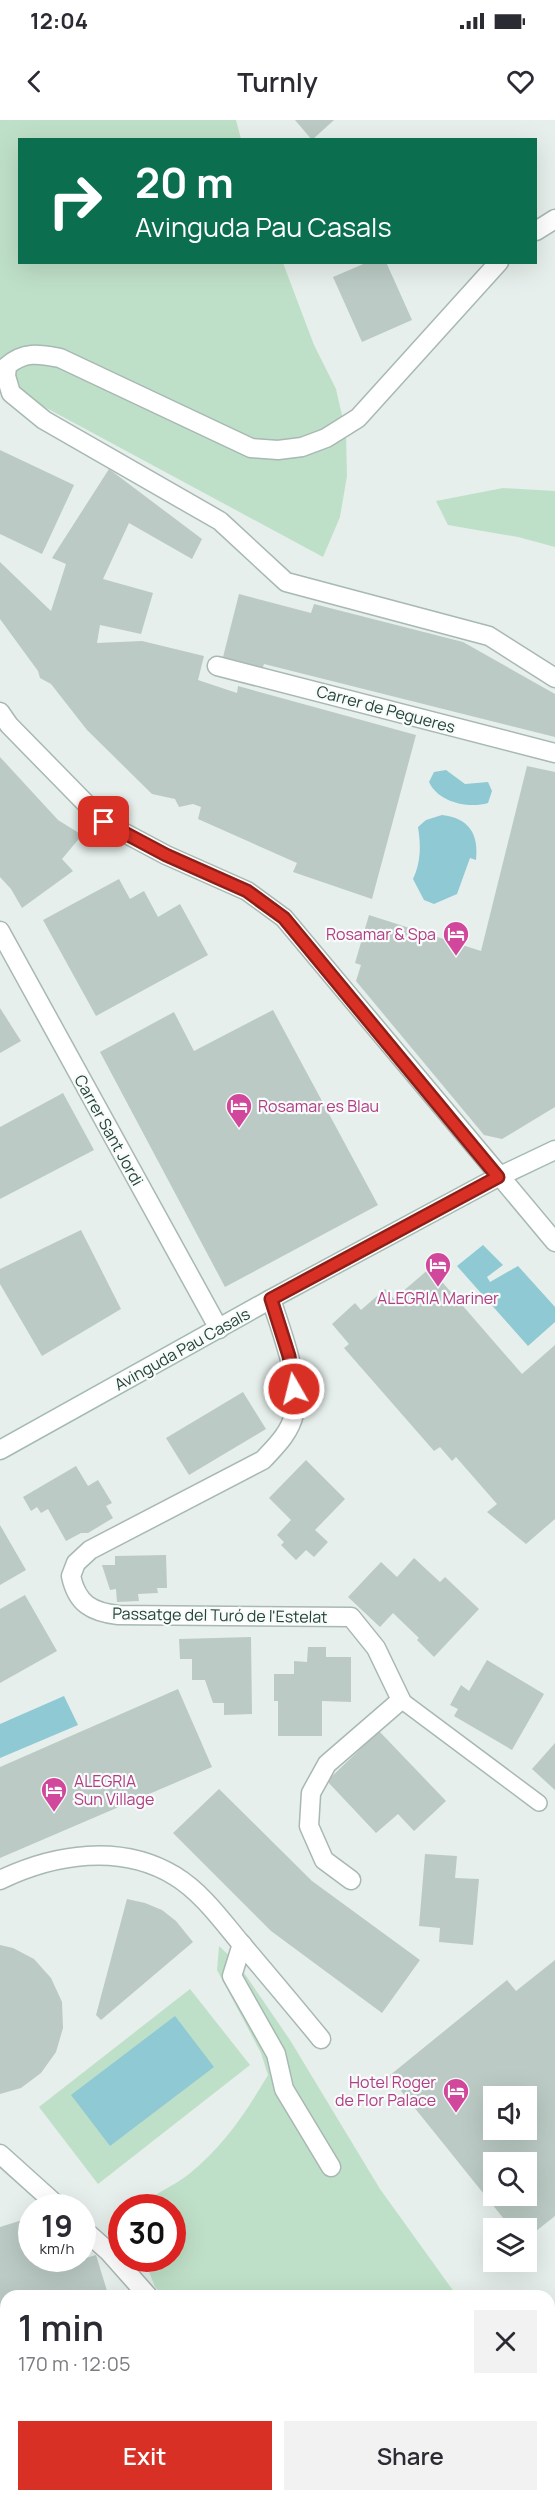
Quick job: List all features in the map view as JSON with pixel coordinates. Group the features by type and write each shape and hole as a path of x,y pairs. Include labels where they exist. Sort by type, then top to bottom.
{"street":[{"path":"537,230 555,219"},
{"path":"497,264 358,418 326,438 302,447 278,450 251,448 60,358 33,353 16,358 4,365 11,393 44,420 220,521 286,582 489,636 555,678"},
{"name":"Carrer de Pegueres","path":"217,666 555,753"},
{"path":"3,720 104,822 166,855 247,891 284,918 498,1177 555,1242"},
{"name":"Carrer Sant Jordi","path":"0,931 219,1329"},
{"name":"Avinguda Pau Casals","path":"0,1450 271,1299 498,1177 555,1150"},
{"name":"Passatge del Turó de l'Estelat","path":"271,1299 289,1356 294,1389 294,1414 284,1437 263,1460 90,1551 76,1563 71,1576 73,1587 80,1601 97,1612 118,1615 351,1617 376,1648 401,1700"},
{"path":"351,1880 324,1860 309,1826 311,1793 327,1764 401,1700"},
{"path":"0,1880 40,1864 69,1857 103,1854 146,1863 174,1875 190,1887 242,1944 321,2039"},
{"path":"242,1944 232,1976 276,2054 288,2098 331,2167"},
{"path":"0,2154 44,2194"},
{"path":"96,2240 143,2290"}],"lane":[{"path":"401,1700 539,1803"}],"green space":[{"path":"0,120 236,120 241,138 18,138 18,264 283,264 314,345 336,389 346,433 347,476 340,517 323,557 0,383"},
{"path":"503,488 555,491 555,547 518,537 448,525 436,501"},
{"path":"219,1946 238,1964 290,2040 380,2189 453,2290 158,2290 155,2287 149,2272 186,2272 186,2194 158,2194 202,2163 243,2115 268,2075 261,2053 217,1970"},
{"path":"190,1989 250,2065 98,2184 39,2107"}],"water":[{"path":"446,770 465,784 488,782 492,791 488,803 463,804 439,795 429,782 434,772"},
{"path":"442,815 459,820 470,829 474,835 477,851 476,860 470,858 457,894 434,904 424,900 413,879 420,854 418,827 426,820"},
{"path":"483,1245 503,1265 487,1277 490,1282 518,1266 555,1307 555,1322 528,1346 457,1266"},
{"path":"64,1696 78,1725 0,1758 0,1724"},
{"path":"175,2016 214,2067 110,2146 71,2095"}],"building":[{"path":"295,120 334,120 314,138 310,138"},
{"path":"363,264 387,264 412,320 362,342 333,277"},
{"path":"0,450 74,485 42,554 0,534"},
{"path":"109,469 202,539 192,559 129,523 103,579 153,593 141,634 100,625 97,643 142,641 204,656 198,680 237,693 238,686 416,735 372,899 293,872 297,863 198,819 201,807 193,804 179,807 175,799 152,794 87,730 51,684 40,678 38,671 0,619 0,562 51,611 66,564 52,558"},
{"path":"239,594 311,613 314,604 463,642 555,694 555,737 264,664 262,670 222,661"},
{"path":"0,757 58,820 82,835 62,859 73,871 22,908 11,889 0,877"},
{"name":"Rosamar & Spa","path":"527,766 555,772 555,1107 502,1139 484,1135 356,981 361,965 355,963 369,915 481,951"},
{"path":"119,879 130,899 144,891 158,917 180,904 208,955 96,1016 43,920"},
{"path":"0,1008 21,1041 0,1053"},
{"name":"Rosamar es Blau","path":"273,1010 378,1205 225,1287 100,1052 174,1012 194,1051"},
{"path":"63,1093 94,1150 0,1199 0,1127"},
{"path":"81,1230 121,1309 42,1356 0,1284 0,1269"},
{"path":"430,1268 522,1374 555,1345 555,1519 526,1544 487,1512 497,1504 456,1457 452,1461 440,1447 434,1451 344,1348 349,1344 332,1324 355,1303 361,1310 385,1289 394,1299"},
{"path":"243,1392 266,1429 189,1475 166,1438"},
{"path":"306,1460 345,1499 315,1530 328,1542 314,1557 306,1550 296,1560 281,1545 284,1542 277,1535 291,1520 269,1498"},
{"path":"76,1466 88,1486 98,1480 112,1503 106,1506 113,1518 88,1533 81,1533 66,1541 48,1509 41,1513 37,1507 31,1511 23,1497"},
{"path":"0,1525 26,1570 0,1585"},
{"path":"166,1555 167,1588 157,1588 158,1593 138,1594 139,1601 117,1602 116,1589 110,1590 102,1565 115,1565 115,1556"},
{"path":"414,1558 440,1582 445,1577 479,1609 434,1657 417,1640 419,1638 393,1613 380,1627 348,1597 381,1562 397,1577"},
{"path":"25,1595 57,1651 0,1683 0,1609"},
{"path":"251,1637 252,1714 224,1715 224,1703 213,1703 205,1680 192,1680 192,1659 180,1659 179,1639"},
{"path":"308,1647 326,1647 326,1657 351,1657 351,1702 322,1701 322,1736 278,1736 278,1701 274,1701 274,1674 294,1674 294,1661 307,1662"},
{"path":"487,1660 544,1694 512,1750 454,1716 458,1709 450,1705 461,1685 469,1691"},
{"name":"ALEGRIA Sun Village","path":"178,1689 212,1767 0,1858 0,1767"},
{"path":"379,1731 446,1801 414,1831 398,1814 376,1833 327,1781"},
{"path":"555,1743 555,1790 532,1769"},
{"path":"219,1789 312,1881 420,1960 382,2013 271,1931 173,1833"},
{"path":"425,1854 457,1856 455,1878 479,1879 473,1945 439,1942 440,1928 419,1926"},
{"path":"127,1899 162,1910 176,1921 193,1942 101,2020 96,2015"},
{"path":"0,1945 13,1948 34,1959 51,1978 62,2002 63,2028 56,2052 41,2073 21,2088 0,2094"},
{"name":"Hotel Roger de Flor Palace","path":"555,1960 555,2216 537,2230 537,2218 503,2218 494,2206 537,2206 537,2152 483,2152 483,2193 389,2076 507,1980 516,1991"},
{"path":"18,2221 18,2272 96,2272 96,2255 107,2290 0,2290 0,2227"}],"place":[{"name":"Rosamar & Spa","path":"456,957"},
{"name":"Rosamar es Blau","path":"239,1129"},
{"name":"ALEGRIA Mariner","path":"438,1288"},
{"name":"ALEGRIA Sun Village","path":"54,1813"},
{"name":"Hotel Roger de Flor Palace","path":"456,2114"}],"route":[{"path":"104,822 166,855 247,891 284,918 498,1177 271,1299 289,1356 294,1389"}]}
